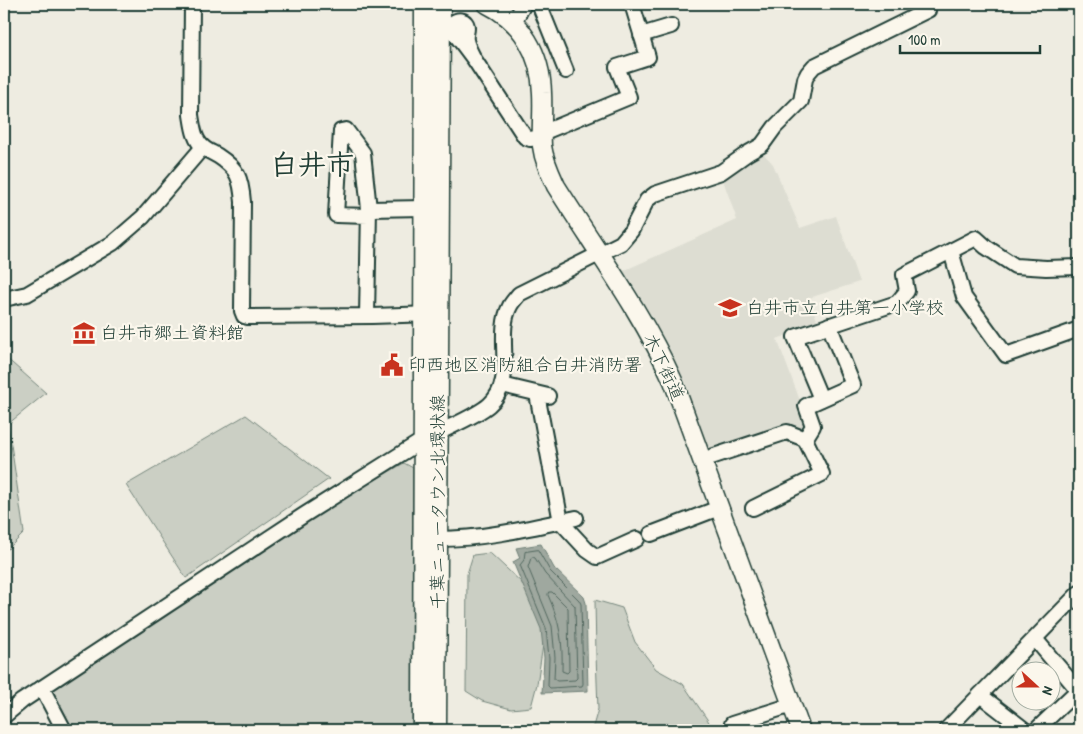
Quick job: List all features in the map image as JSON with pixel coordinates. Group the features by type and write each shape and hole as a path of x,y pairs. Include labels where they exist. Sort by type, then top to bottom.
{"main road":[{"name":"千葉ニュータウン北環状線","path":"424,4 424,208 431,314"},
{"name":"千葉ニュータウン北環状線","path":"422,730 430,437 431,314 441,4"},
{"name":"木下街道","path":"487,4 514,22 530,44 540,70 542,147 546,164 556,186 662,355 801,730"},
{"name":"千葉ニュータウン北環状線","path":"430,437 438,539 437,730"}],"street":[{"path":"192,4 191,115 194,133 203,147 233,168 242,186 242,310 244,316 431,314"},
{"path":"514,22 524,4"},
{"path":"539,4 566,71"},
{"path":"474,59 525,137 530,139 543,135 629,96 616,68 648,57 632,4"},
{"path":"4,716 22,701 304,515 430,437 488,406 502,385 505,326 510,307 519,294 621,243 631,231 647,200 655,194 721,172 762,145 775,127 802,101 805,79 814,66 928,10 927,4"},
{"path":"641,35 671,26"},
{"path":"367,316 368,212 363,153 346,130 341,131 336,215 368,212 424,208"},
{"path":"4,299 27,294 113,243 144,218 203,147"},
{"path":"821,399 795,337 897,303 907,290 904,275 976,238 1015,266 1046,268 1079,267"},
{"path":"951,251 964,297 1006,355 1079,329"},
{"path":"805,439 813,426 806,406 853,385 829,325"},
{"path":"502,385 543,395 561,522 587,550 597,556 636,539"},
{"path":"702,460 787,432 805,439 822,474 753,508"},
{"path":"651,534 719,508"},
{"path":"438,539 460,539 513,532 576,518"},
{"path":"946,730 1079,594"},
{"path":"1036,640 1078,690 1036,730"},
{"path":"42,688 64,730"},
{"path":"980,695 1025,730"},
{"path":"730,730 732,724 792,705"}],"shaded area":[{"name":"白井市立白井第一小学校","path":"763,153 773,164 800,228 836,216 859,282 809,298 818,323 777,339 808,422 804,424 803,428 795,431 788,428 707,451 672,354 629,278 623,271 737,220 723,180 726,174"},
{"path":"4,356 46,393 8,424 24,533 4,553"},
{"path":"246,415 329,479 186,578 126,485"},
{"path":"404,463 413,468 412,730 69,730 48,689 348,492 351,494"},
{"path":"490,553 522,583 547,619 537,684 531,707 511,709 482,701 466,691 467,574 473,555"},
{"path":"595,600 622,608 635,642 656,669 683,684 709,722 700,730 592,730 598,709"}],"water":[{"path":"541,544 554,568 584,597 586,603 588,691 542,693 544,658 541,629 513,562 520,558 516,548"}],"place":[{"name":"白井市立白井第一小学校","path":"730,308"},
{"name":"白井市郷土資料館","path":"84,333"},
{"name":"印西地区消防組合白井消防署","path":"392,365"}],"district":[{"name":"白井市","path":"312,164"}]}
